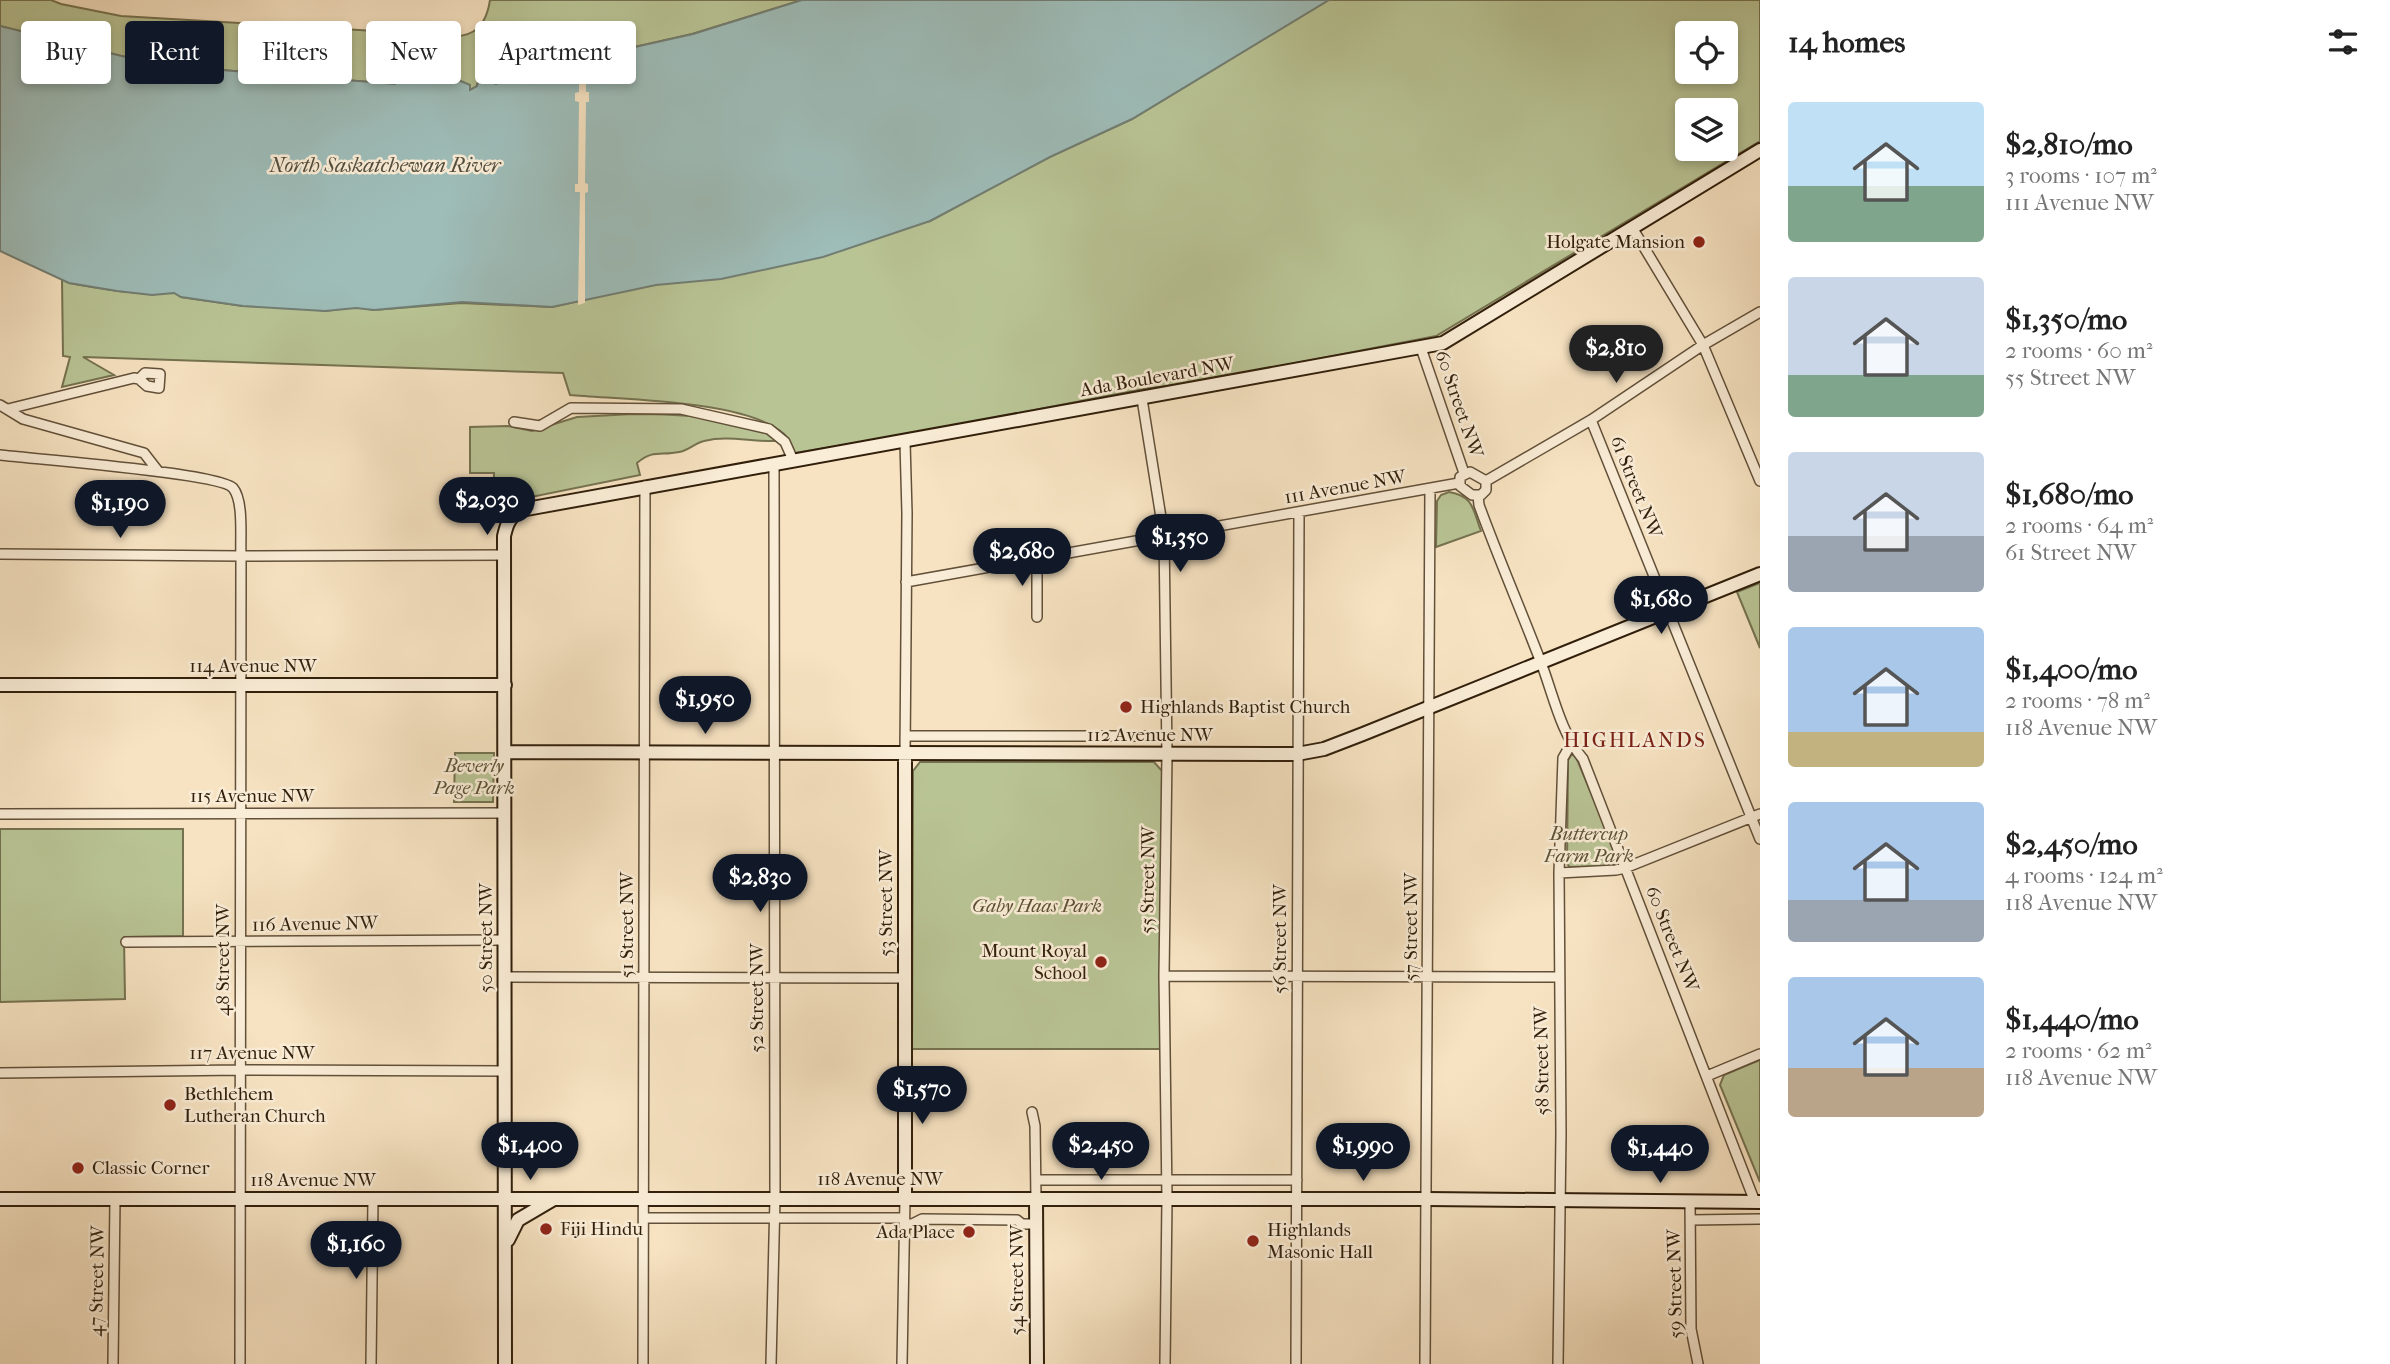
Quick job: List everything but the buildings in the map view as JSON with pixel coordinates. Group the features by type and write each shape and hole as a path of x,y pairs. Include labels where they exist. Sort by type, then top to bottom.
{"main road":[{"name":"Ada Boulevard NW","path":"513,514 521,510 645,486 905,442 1443,343 1760,150"},
{"name":"50 Street NW","path":"505,1364 504,536 507,523 513,514"},
{"name":"112 Avenue NW","path":"505,752 1297,754 1324,749 1760,574"},
{"name":"114 Avenue NW","path":"0,685 505,685"},
{"name":"53 Street NW","path":"905,753 905,1199"},
{"path":"505,1250 512,1227 518,1220 555,1198"},
{"name":"118 Avenue NW","path":"0,1199 1428,1199 1758,1202"},
{"name":"54 Street NW","path":"1036,1199 1037,1364"}],"street":[{"path":"1633,229 1703,345 1760,481"},
{"path":"1486,481 1591,420 1703,345 1760,312"},
{"name":"60 Street NW","path":"1421,348 1464,473"},
{"path":"4,407 139,379"},
{"name":"55 Street NW","path":"1142,399 1164,536 1167,736 1164,976 1167,1199 1165,1364"},
{"path":"4,407 23,419 144,453 158,471"},
{"path":"514,422 540,426 571,408 681,409 769,429 785,442 793,460"},
{"name":"61 Street NW","path":"1591,420 1667,611 1755,816 1760,839"},
{"name":"53 Street NW","path":"905,442 905,753"},
{"path":"0,455 158,471 231,485 239,497 241,556"},
{"name":"52 Street NW","path":"771,1364 775,1218 774,464"},
{"path":"1473,472 1486,481 1486,490 1478,496 1464,491 1459,483 1464,473 1473,472"},
{"name":"111 Avenue NW","path":"906,582 1459,483"},
{"name":"51 Street NW","path":"643,1364 645,486"},
{"name":"57 Street NW","path":"1425,1364 1430,490"},
{"name":"60 Street NW","path":"1478,496 1497,554 1571,744 1583,759 1758,1202"},
{"name":"56 Street NW","path":"1296,1364 1299,513"},
{"path":"0,554 504,555"},
{"name":"48 Street NW","path":"240,1364 241,556"},
{"path":"1037,558 1037,617"},
{"name":"112 Avenue NW","path":"905,736 1167,736"},
{"name":"58 Street NW","path":"1558,1364 1559,873 1563,758 1571,744"},
{"name":"115 Avenue NW","path":"0,814 505,813"},
{"path":"1559,873 1625,868 1755,816"},
{"name":"116 Avenue NW","path":"126,942 505,940"},
{"path":"505,976 905,978"},
{"path":"1164,976 1559,977"},
{"path":"1707,1076 1760,1054"},
{"name":"117 Avenue NW","path":"0,1073 505,1071"},
{"name":"54 Street NW","path":"1032,1112 1035,1126 1036,1199"},
{"path":"1036,1180 1297,1180"},
{"name":"47 Street NW","path":"113,1364 115,1199"},
{"path":"371,1364 373,1199"},
{"name":"53 Street NW","path":"902,1364 905,1199"},
{"name":"59 Street NW","path":"1690,1202 1691,1329 1698,1364"},
{"name":"118 Avenue NW","path":"644,1218 775,1218 904,1221 912,1224 922,1219 1017,1220 1022,1224 1035,1224"},
{"path":"1691,1220 1760,1219"}],"green space":[{"path":"0,0 51,0 121,16 206,21 125,21 125,57 111,53 111,21 21,21 21,31 0,26"},
{"path":"490,0 802,0 692,34 636,47 636,21 483,21"},
{"path":"1328,0 1760,0 1760,141 1738,154 1738,98 1675,98 1675,161 1727,161 1436,336 1198,382 1144,389 795,453 784,434 766,423 742,414 683,404 570,395 563,373 83,357 114,375 62,387 70,357 63,356 62,279 69,283 121,291 174,292 181,297 243,306 325,311 356,307 374,310 461,303 552,307 930,221 1049,157 1132,119"},
{"path":"224,22 238,23 238,71 224,70"},
{"path":"352,30 366,30 366,82 352,81"},
{"path":"475,30 475,84 478,84 470,90 451,84 461,84 461,36"},
{"path":"633,414 688,416 724,421 759,431 776,438 776,441 713,439 682,451 653,454 637,463 640,475 511,501 509,507 496,515 493,512 494,473 470,473 470,427 508,426 532,431 577,417"},
{"path":"1449,492 1468,501 1481,531 1436,547 1437,501 1441,495"},
{"path":"1760,583 1760,648 1737,592"},
{"path":"1633,595 1648,598 1653,603 1624,614 1624,601"},
{"name":"Beverly Page Park","path":"455,753 494,753 493,802 454,802"},
{"name":"Buttercup Farm Park","path":"1572,754 1576,757 1619,860 1616,866 1570,867 1567,864 1568,760"},
{"name":"Gaby Haas Park","path":"920,762 1154,762 1162,771 1161,1049 912,1049 913,771"},
{"path":"0,829 183,829 183,936 124,937 125,999 0,1002"},
{"path":"1760,1060 1760,1182 1720,1085 1724,1075"}],"water":[{"name":"North Saskatchewan River","path":"802,0 1329,0 1132,119 1050,157 930,221 823,257 721,279 656,285 552,307 462,302 374,310 356,308 325,311 243,306 181,297 174,293 152,295 69,283 0,251 0,26 21,31 21,84 111,84 111,53 125,57 125,84 224,84 224,70 238,71 238,84 352,84 352,81 366,82 366,84 461,84 461,81 470,85 470,90 478,84 636,84 636,47 693,34"}],"pier":[{"path":"579,84 586,84 589,102 586,102 585,183 588,184 588,192 585,193 585,303 578,305 580,192 575,192 575,184 578,184 579,102 575,101 575,93 579,92"}],"place":[{"name":"Holgate Mansion","path":"1699,242"},
{"name":"Highlands Baptist Church","path":"1126,707"},
{"name":"Mount Royal School","path":"1101,962"},
{"name":"Bethlehem Lutheran Church","path":"170,1105"},
{"name":"Classic Corner","path":"78,1168"},
{"name":"Fiji Hindu","path":"546,1229"},
{"name":"Ada Place","path":"969,1232"},
{"name":"Highlands Masonic Hall","path":"1253,1241"}],"district":[{"name":"HIGHLANDS","path":"1635,740"}]}
